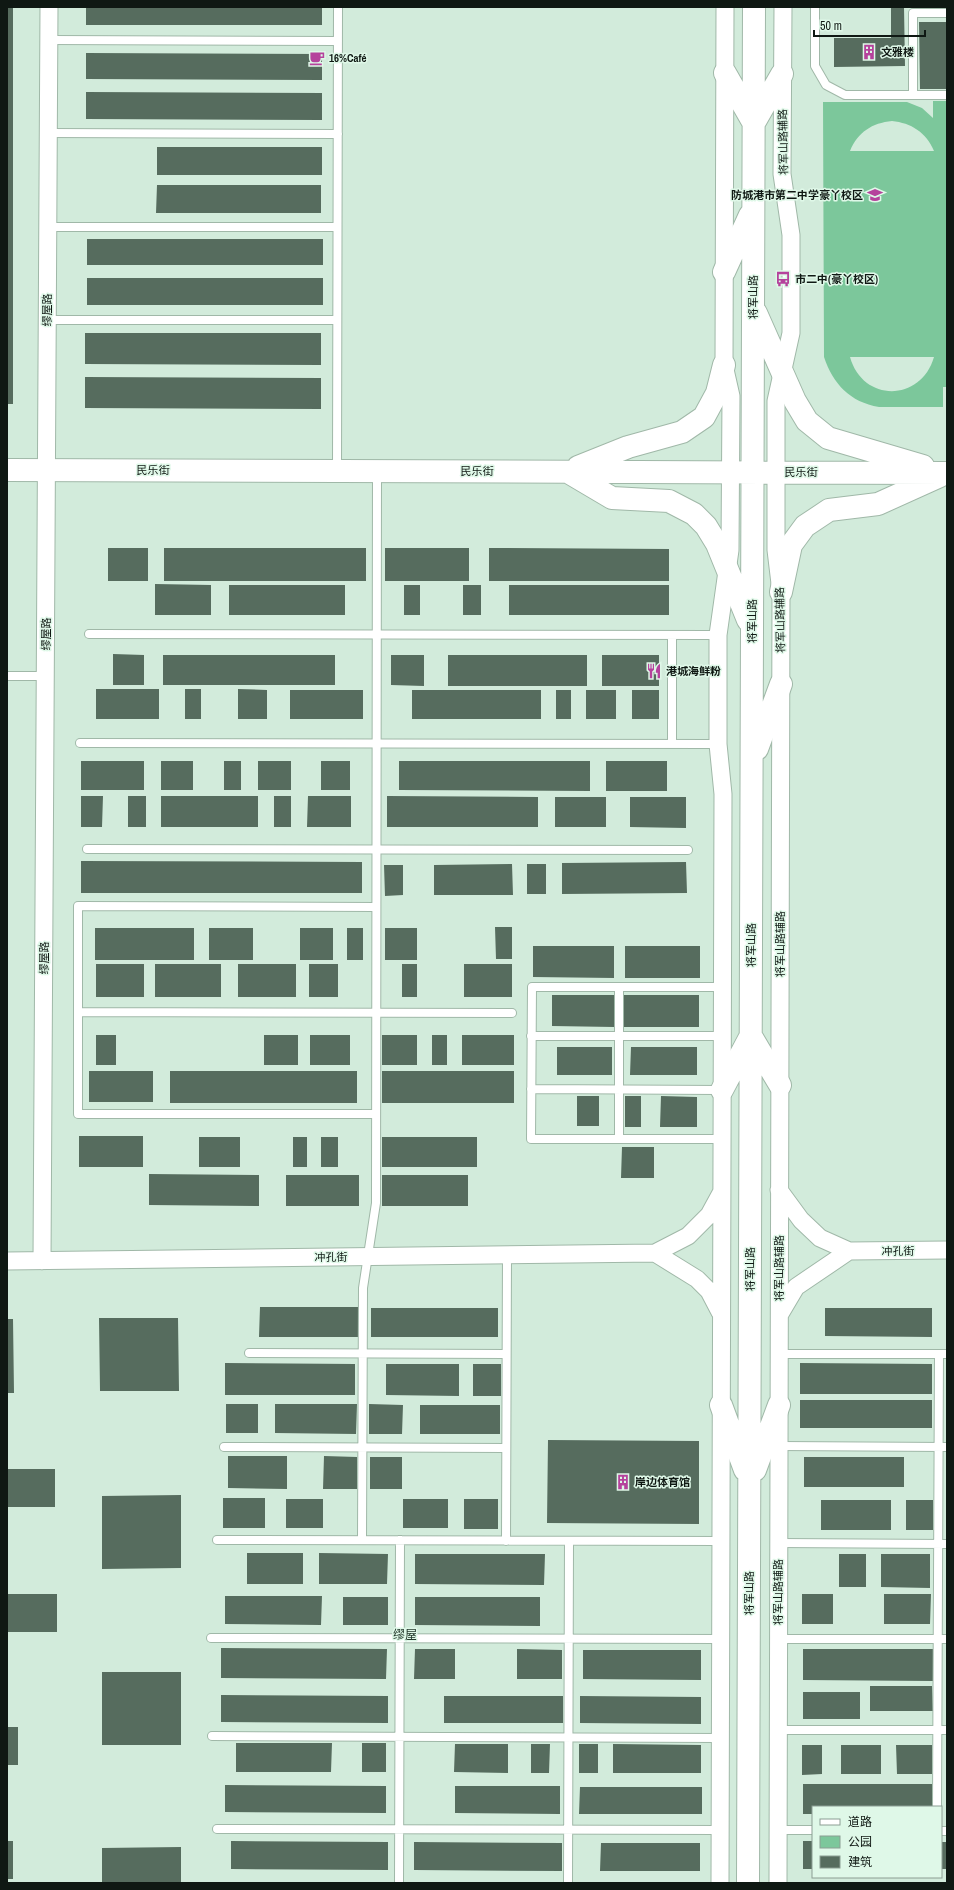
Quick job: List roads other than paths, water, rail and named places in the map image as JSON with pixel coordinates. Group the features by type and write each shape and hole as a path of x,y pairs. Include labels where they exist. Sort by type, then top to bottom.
{"street":[{"name":"缪屋路","path":"42,1261 49,7"},
{"path":"720,1883 723,794 718,744 718,635 730,550 730,396 724,365 725,7"},
{"name":"将军山路","path":"748,1883 754,7"},
{"name":"将军山路辅路","path":"778,1883 781,592 776,550 776,401 791,333 791,235 782,174 783,7"},
{"path":"725,73 754,124"},
{"path":"754,124 782,74"},
{"path":"724,272 753,209"},
{"path":"753,305 795,401 807,421 828,438 947,473"},
{"path":"568,472 628,447 682,432 704,417 717,393 724,365"},
{"name":"民乐街","path":"7,470 947,473"},
{"path":"568,472 612,498 669,501 694,514 706,526 713,538 752,630"},
{"path":"781,592 791,545 805,526 829,510 878,504 947,473"},
{"path":"752,766 781,684"},
{"path":"751,1036 780,1085"},
{"path":"722,1090 751,1036"},
{"name":"冲孔街","path":"7,1261 655,1253 688,1236 709,1215 722,1190"},
{"name":"冲孔街","path":"779,1190 801,1220 820,1238 849,1251 947,1250"},
{"path":"779,1315 796,1287 849,1251"},
{"path":"655,1253 697,1279 709,1291 721,1314"},
{"path":"721,1405 750,1485"},
{"path":"750,1485 779,1405"}],"lane":[{"path":"337,471 338,7"},
{"path":"815,7 815,66 826,85 845,95 947,94"},
{"path":"913,95 913,13 947,13"},
{"path":"49,40 338,41"},
{"path":"48,134 338,134"},
{"path":"48,227 337,227"},
{"path":"47,320 337,320"},
{"path":"362,1540 363,1288 376,1203 376,471"},
{"path":"89,634 718,635"},
{"path":"672,635 672,744"},
{"path":"7,676 45,676"},
{"path":"80,744 718,744"},
{"path":"87,849 688,850"},
{"path":"376,907 78,906 78,1114 376,1114"},
{"path":"722,987 532,987 531,1036 531,1138 722,1139"},
{"path":"619,987 619,1139"},
{"path":"78,1012 512,1013"},
{"path":"531,1036 722,1036"},
{"path":"531,1089 722,1090"},
{"path":"506,1541 507,1255"},
{"path":"249,1353 506,1354"},
{"path":"779,1354 943,1354 943,1447 938,1544 937,1806"},
{"path":"779,1446 943,1447"},
{"path":"224,1447 506,1448"},
{"path":"217,1540 721,1541"},
{"path":"399,1883 400,1540"},
{"path":"568,1883 569,1541"},
{"path":"778,1543 947,1544"},
{"path":"211,1638 721,1639"},
{"path":"778,1639 947,1640"},
{"path":"778,1730 947,1730"},
{"path":"212,1736 720,1738"},
{"path":"217,1829 720,1830"},
{"path":"778,1830 812,1830"}],"place":[{"name":"文雅楼","path":"869,52"},
{"name":"16%Café","path":"317,58"},
{"name":"防城港市第二中学豪丫校区","path":"875,195"},
{"name":"市二中(豪丫校区)","path":"783,279"},
{"name":"港城海鲜粉","path":"654,671"},
{"name":"岸边体育馆","path":"623,1482"}],"district":[{"name":"缪屋","path":"405,1635"}]}
